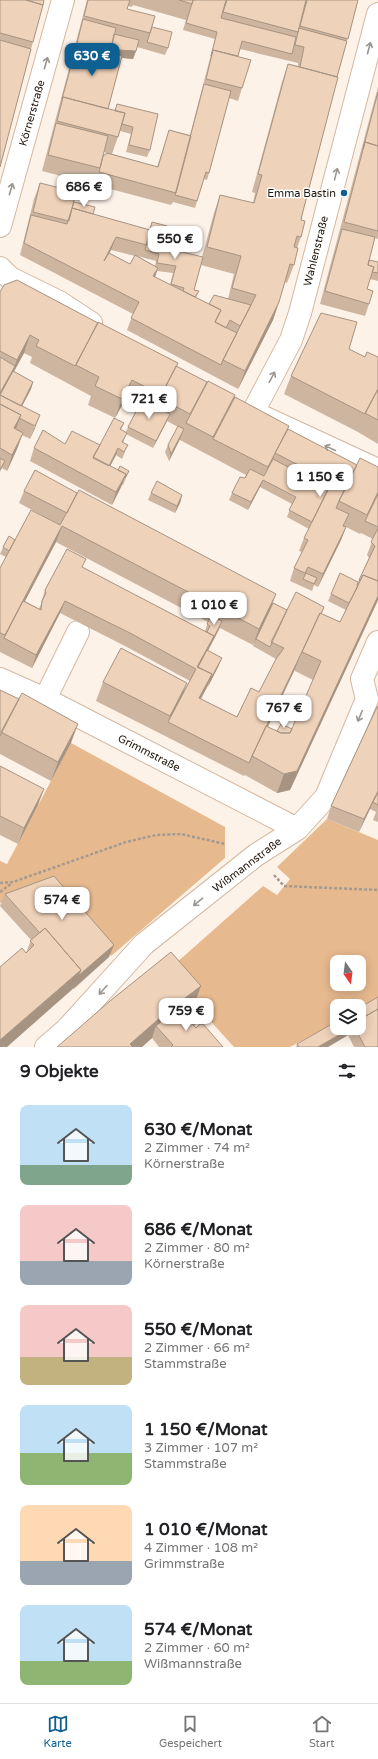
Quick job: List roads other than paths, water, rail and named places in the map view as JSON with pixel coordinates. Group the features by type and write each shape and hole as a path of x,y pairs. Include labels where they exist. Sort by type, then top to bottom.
{"street":[{"name":"Körnerstraße","path":"0,226 63,0"},
{"name":"Wahlenstraße","path":"253,412 291,340 300,313 378,14"},
{"path":"5,273 59,302 108,334"},
{"path":"232,401 378,470"},
{"path":"45,699 53,680 78,632"},
{"name":"Wißmannstraße","path":"46,1047 67,1029 144,944 256,855 296,829 326,797 367,699 362,679 378,642"},
{"name":"Grimmstraße","path":"0,679 45,699 296,829"}],"place":[{"name":"Emma Bastin","path":"344,193"}]}
